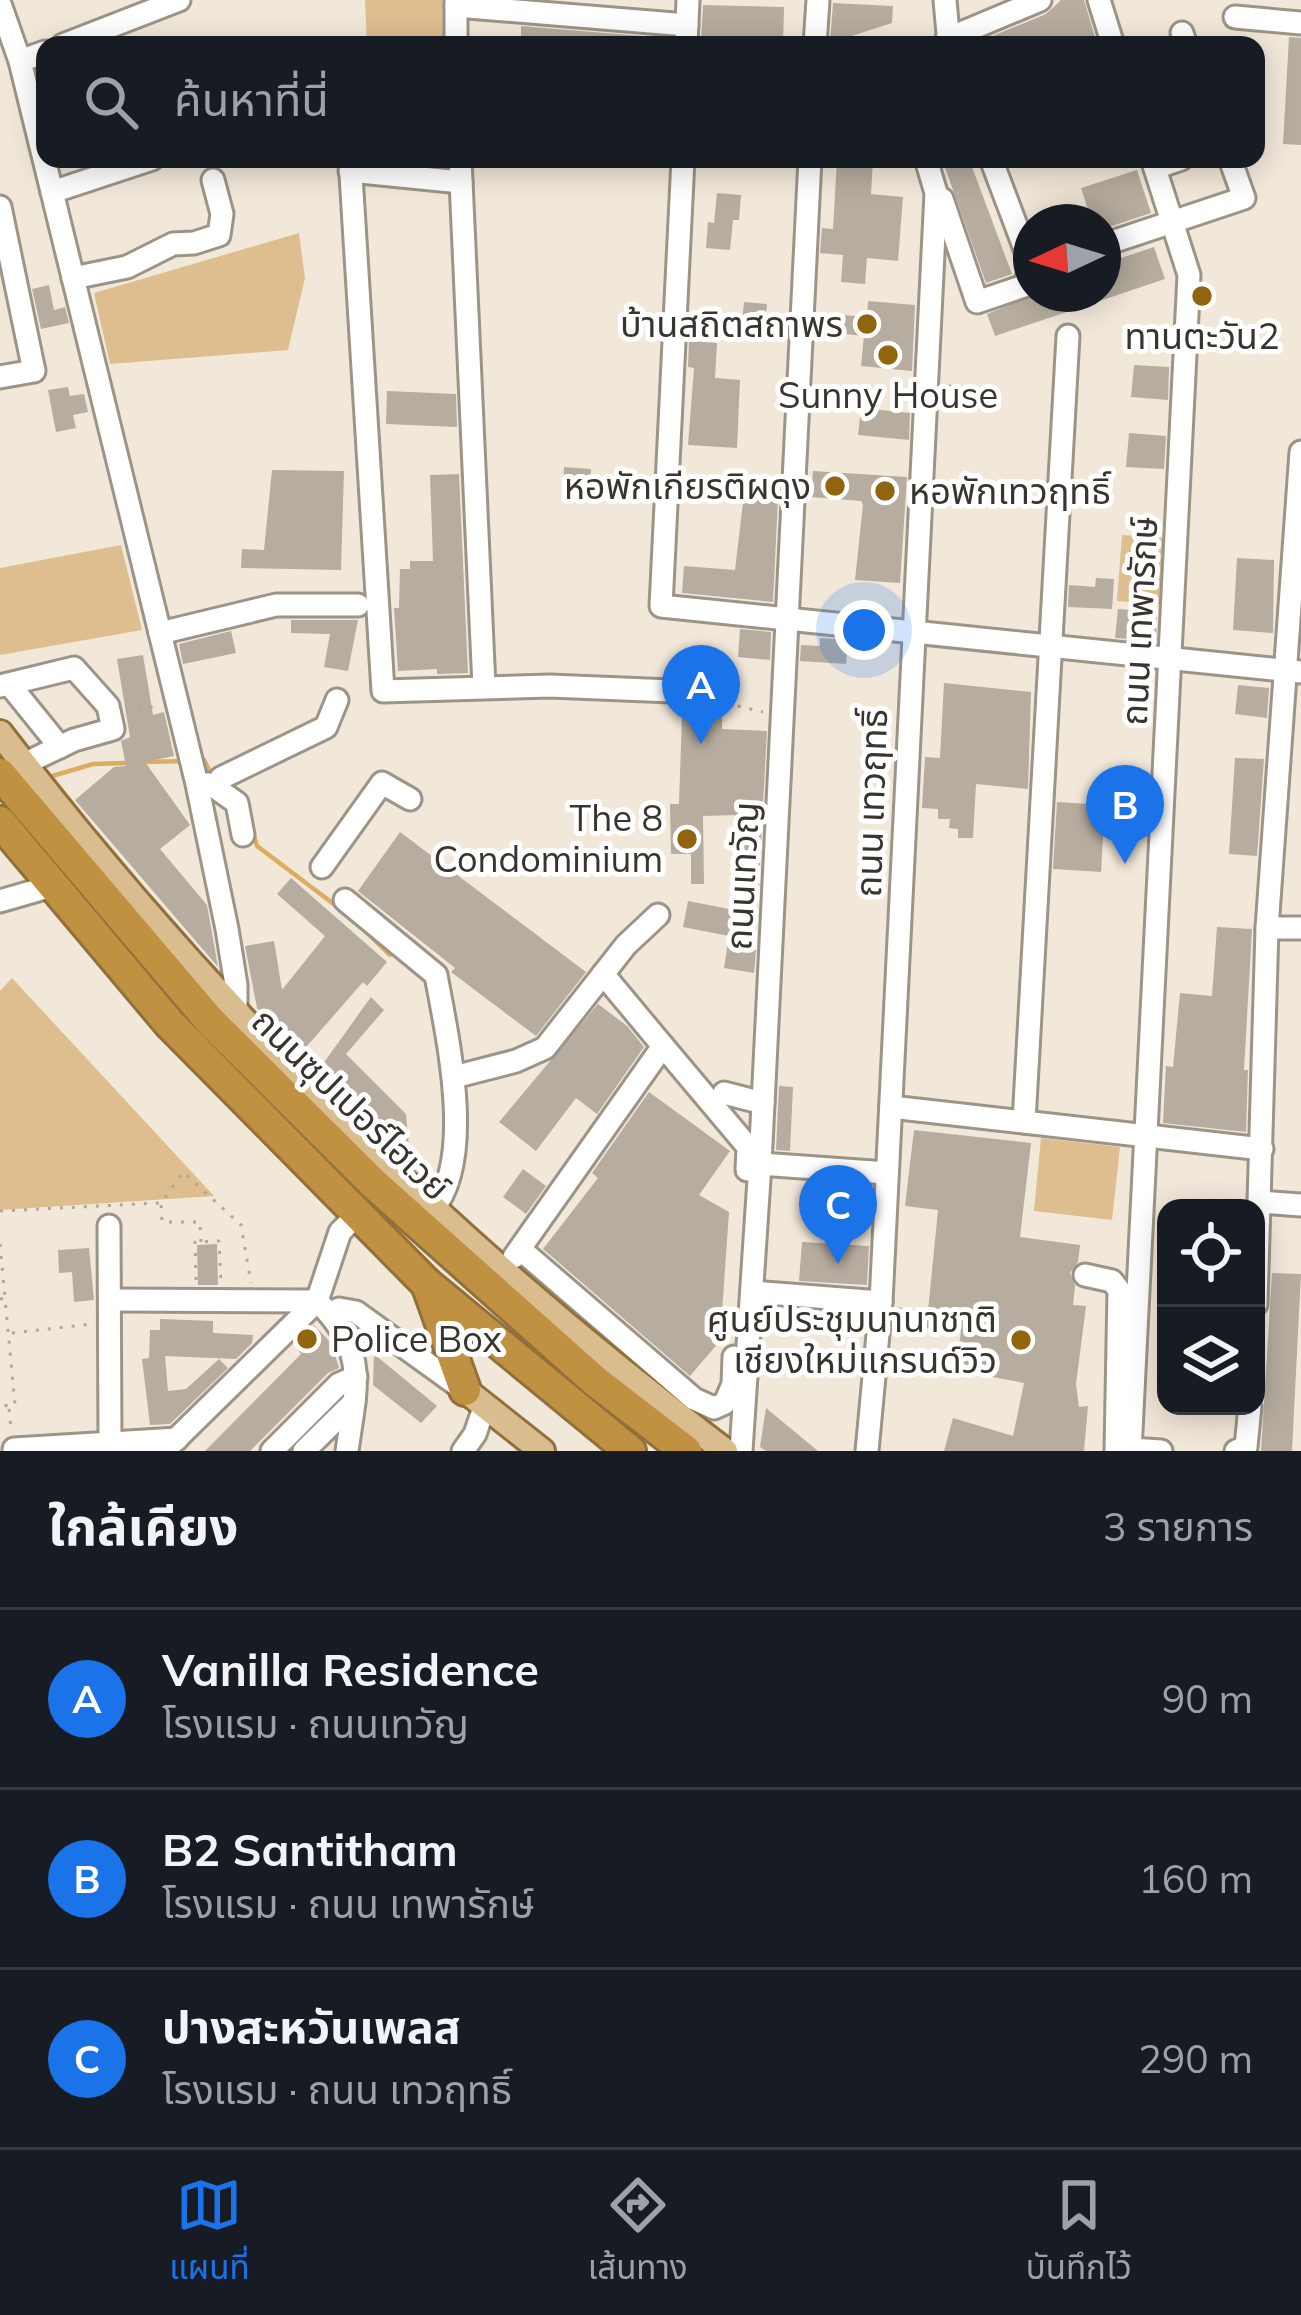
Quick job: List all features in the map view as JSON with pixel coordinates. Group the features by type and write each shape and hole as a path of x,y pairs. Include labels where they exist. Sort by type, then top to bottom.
{"highway":[{"name":"ถนนซุปเปอร์ไฮเวย์","path":"19,765 210,1021 357,1167 594,1380 686,1451"},
{"name":"ถนนซุปเปอร์ไฮเวย์","path":"0,822 169,1023 427,1284 630,1451"},
{"path":"427,1284 475,1398"}],"main road":[{"path":"0,733 19,765 236,1014 551,1316 725,1451"},
{"path":"475,1398 542,1451"}],"street":[{"path":"86,36 178,0"},
{"path":"456,36 456,3 687,35 688,0"},
{"path":"816,36 818,0"},
{"path":"943,0 947,36"},
{"path":"961,36 1040,0"},
{"path":"1099,0 1111,36"},
{"path":"1235,17 1301,23"},
{"path":"2,18 20,61 36,126"},
{"path":"20,61 36,55"},
{"path":"46,168 194,772 227,929 236,1014"},
{"path":"52,192 125,168"},
{"path":"350,168 382,691 484,687 671,691"},
{"path":"416,168 460,170 484,687"},
{"path":"683,168 661,606 1294,672"},
{"name":"ถนนเทวัญ","path":"741,1451 760,1164 810,168"},
{"name":"ถนน เทวฤทธิ์","path":"867,1451 881,1301 936,193 929,168"},
{"path":"994,168 1013,218"},
{"name":"ถนน เทพารักษ์","path":"1126,1450 1148,1136 1189,275 1154,168"},
{"path":"1121,239 1244,198 1233,168"},
{"path":"73,278 127,267 173,244 219,235 222,214 213,180"},
{"path":"942,200 977,302 1013,290"},
{"path":"0,207 34,371 0,377"},
{"path":"1024,1122 1068,336"},
{"path":"1260,1199 1267,928 1294,672 1301,452"},
{"path":"160,633 276,605 358,605"},
{"path":"19,765 113,729 108,706 74,668 5,685 60,747"},
{"path":"221,778 326,727 337,700"},
{"path":"194,772 237,803 244,835"},
{"path":"322,866 382,783 410,799"},
{"path":"0,901 52,886"},
{"path":"344,899 436,975 454,1077 452,1176 437,1204"},
{"path":"454,1077 516,1061 544,1048 626,944 658,915"},
{"path":"1267,928 1301,928"},
{"path":"603,974 748,1147 729,1396 714,1408 694,1399 517,1253 663,1046"},
{"path":"724,1093 763,1103"},
{"path":"891,1107 1262,1149"},
{"path":"760,1164 887,1173"},
{"path":"316,1170 326,1191 333,1253"},
{"path":"1265,1202 1301,1205"},
{"path":"14,1449 171,1445 323,1307 333,1253 345,1226 363,1218"},
{"path":"109,1226 110,1443"},
{"path":"1085,1275 1112,1281 1119,1290 1126,1450 1161,1451"},
{"path":"752,1292 881,1301"},
{"path":"323,1307 351,1343 356,1377 347,1451"},
{"path":"112,1311 323,1307 356,1312 475,1398 475,1434 463,1451"},
{"path":"272,1451 339,1384 356,1377"},
{"path":"304,1451 354,1402"},
{"path":"1236,1451 1246,1447 1249,1415"}],"path":[{"path":"671,691 783,716"},
{"path":"110,715 177,703"},
{"path":"201,1242 200,1222 162,1222 161,1203 183,1172 241,1226 254,1296"},
{"path":"0,1210 161,1203"},
{"path":"197,1289 195,1242 219,1241 221,1288"},
{"path":"0,1244 15,1405 0,1406"},
{"path":"8,1334 112,1311"},
{"path":"9,1405 14,1449"}],"shaded area":[{"path":"365,0 447,0 449,36 367,36"},
{"path":"299,233 305,278 288,350 110,364 94,293"},
{"path":"1122,535 1167,538 1163,605 1117,601"},
{"path":"121,545 142,630 0,655 0,568"},
{"path":"12,978 214,1196 0,1210 0,991"},
{"path":"1041,1138 1120,1147 1112,1220 1034,1211"}],"building":[{"path":"1061,0 1084,0 1095,36 993,36 1046,14"},
{"path":"833,3 893,6 892,23 852,36 831,36"},
{"path":"703,5 784,7 783,36 701,36"},
{"path":"521,26 641,36 521,36"},
{"path":"1289,37 1301,38 1301,145 1283,144"},
{"path":"836,168 872,168 871,194 903,197 898,261 867,258 865,284 841,282 843,255 820,253 822,228 833,229"},
{"path":"945,168 972,168 1012,274 986,283"},
{"path":"1137,170 1151,213 1121,223 1121,204 1086,204 1081,188"},
{"path":"717,193 741,195 730,250 706,248"},
{"path":"1154,247 1165,279 1121,294 1121,258"},
{"path":"49,285 54,310 65,307 69,323 41,329 32,289"},
{"name":"บ้านสถิตสถาพร","path":"868,301 915,305 912,371 861,366 864,336 816,331 817,313 867,317"},
{"path":"744,302 767,304 764,335 741,332"},
{"path":"1013,303 1013,312 1067,312 995,336 987,314"},
{"path":"689,341 717,343 715,378 740,380 737,448 688,445 694,368 688,367"},
{"path":"1134,365 1169,367 1168,400 1131,397"},
{"path":"942,384 991,388 989,411 940,407"},
{"path":"68,387 70,396 84,394 88,412 73,415 76,428 56,432 48,390"},
{"path":"387,391 456,394 457,427 386,424"},
{"name":"Sunny House","path":"861,408 910,413 909,440 858,435"},
{"path":"1129,433 1166,436 1164,469 1126,467"},
{"path":"564,467 591,469 590,498 562,498"},
{"path":"272,470 344,471 341,570 241,568 242,549 264,550"},
{"path":"813,471 907,477 900,583 855,580 863,505 861,501 811,497"},
{"path":"459,474 468,673 398,671 394,608 399,608 400,569 410,569 410,561 433,561 430,475"},
{"path":"744,494 778,498 773,602 682,593 684,566 735,570"},
{"path":"1237,558 1274,560 1273,633 1233,630"},
{"path":"1096,578 1114,579 1112,609 1068,607 1069,585 1095,587"},
{"path":"1118,609 1157,612 1156,641 1115,638"},
{"path":"291,620 358,620 348,671 324,667 330,634 291,633"},
{"path":"740,629 771,632 770,660 738,657"},
{"path":"231,631 236,653 183,664 179,644"},
{"path":"820,638 848,640 846,664 800,661 801,645 820,646"},
{"path":"143,655 153,715 164,712 174,756 145,762 190,825 160,849 207,905 218,967 75,800 114,767 126,766 121,741 130,737 117,659"},
{"path":"944,683 1031,692 1028,789 976,784 973,838 958,838 958,829 949,828 950,819 938,819 938,809 922,808 925,757 940,758"},
{"path":"1238,685 1269,688 1267,718 1235,714"},
{"path":"682,715 722,716 722,729 767,731 758,898 748,948 756,950 754,973 724,968 729,936 683,927 688,901 744,912 741,815 703,816 704,884 691,884 691,854 671,854 670,804 679,804"},
{"path":"1235,758 1264,759 1257,856 1229,854"},
{"path":"1057,802 1105,805 1101,872 1053,869"},
{"path":"400,832 586,972 536,1036 451,972 455,968 358,891"},
{"path":"291,878 387,962 367,986 363,982 301,1053 257,1008 245,946 274,941 282,990 325,936 277,894"},
{"path":"1217,927 1252,929 1244,1070 1248,1070 1246,1132 1163,1123 1166,1066 1173,1067 1180,993 1212,996"},
{"path":"371,997 384,1010 346,1054 406,1114 410,1157 320,1068"},
{"path":"598,1004 627,1026 644,1047 597,1114 576,1098 536,1151 499,1122"},
{"path":"779,1086 793,1087 790,1151 776,1150"},
{"path":"649,1092 730,1151 699,1195 729,1212 720,1341 690,1376 543,1249 598,1178 592,1173"},
{"name":"ศูนย์ประชุมนานาชาติ เชียงใหม่แกรนด์วิว","path":"914,1130 1031,1143 1020,1237 1080,1245 1078,1262 1070,1273 1075,1286 1073,1305 1086,1306 1076,1384 1079,1407 1088,1406 1084,1451 944,1451 953,1418 1013,1436 1024,1383 955,1370 961,1332 894,1324 896,1307 928,1311 938,1210 905,1206"},
{"path":"523,1169 546,1186 526,1214 503,1197"},
{"path":"802,1242 869,1246 867,1285 799,1281"},
{"path":"217,1244 218,1285 198,1285 197,1245"},
{"path":"89,1248 94,1300 74,1302 72,1272 59,1273 58,1250"},
{"path":"1272,1273 1301,1274 1292,1451 1261,1451"},
{"path":"160,1319 213,1321 213,1333 253,1335 252,1343 236,1359 165,1356 168,1391 186,1389 219,1359 228,1368 170,1424 150,1425 142,1359 149,1358 150,1330 160,1330"},
{"path":"314,1325 332,1344 339,1368 328,1373 250,1451 205,1451 301,1354 294,1345"},
{"path":"374,1354 437,1406 421,1423 373,1385"},
{"path":"766,1408 818,1451 760,1447"}],"waterway":[{"path":"197,761 204,760 212,776"},
{"path":"143,762 186,761"},
{"path":"49,777 93,764 126,763"},
{"path":"246,807 257,846 339,908"},
{"path":"357,923 390,955"}],"place":[{"name":"ทานตะวัน2","path":"1202,296"},
{"name":"บ้านสถิตสถาพร","path":"867,324"},
{"name":"Sunny House","path":"888,355"},
{"name":"หอพักเกียรติผดุง","path":"835,486"},
{"name":"หอพักเทวฤทธิ์","path":"885,491"},
{"name":"Vanilla Residence","path":"701,744"},
{"name":"The 8 Condominium","path":"687,839"},
{"name":"B2 Santitham","path":"1125,864"},
{"name":"ปางสะหวันเพลส","path":"838,1264"},
{"name":"Police Box","path":"307,1339"},
{"name":"ศูนย์ประชุมนานาชาติ เชียงใหม่แกรนด์วิว","path":"1021,1340"}]}
